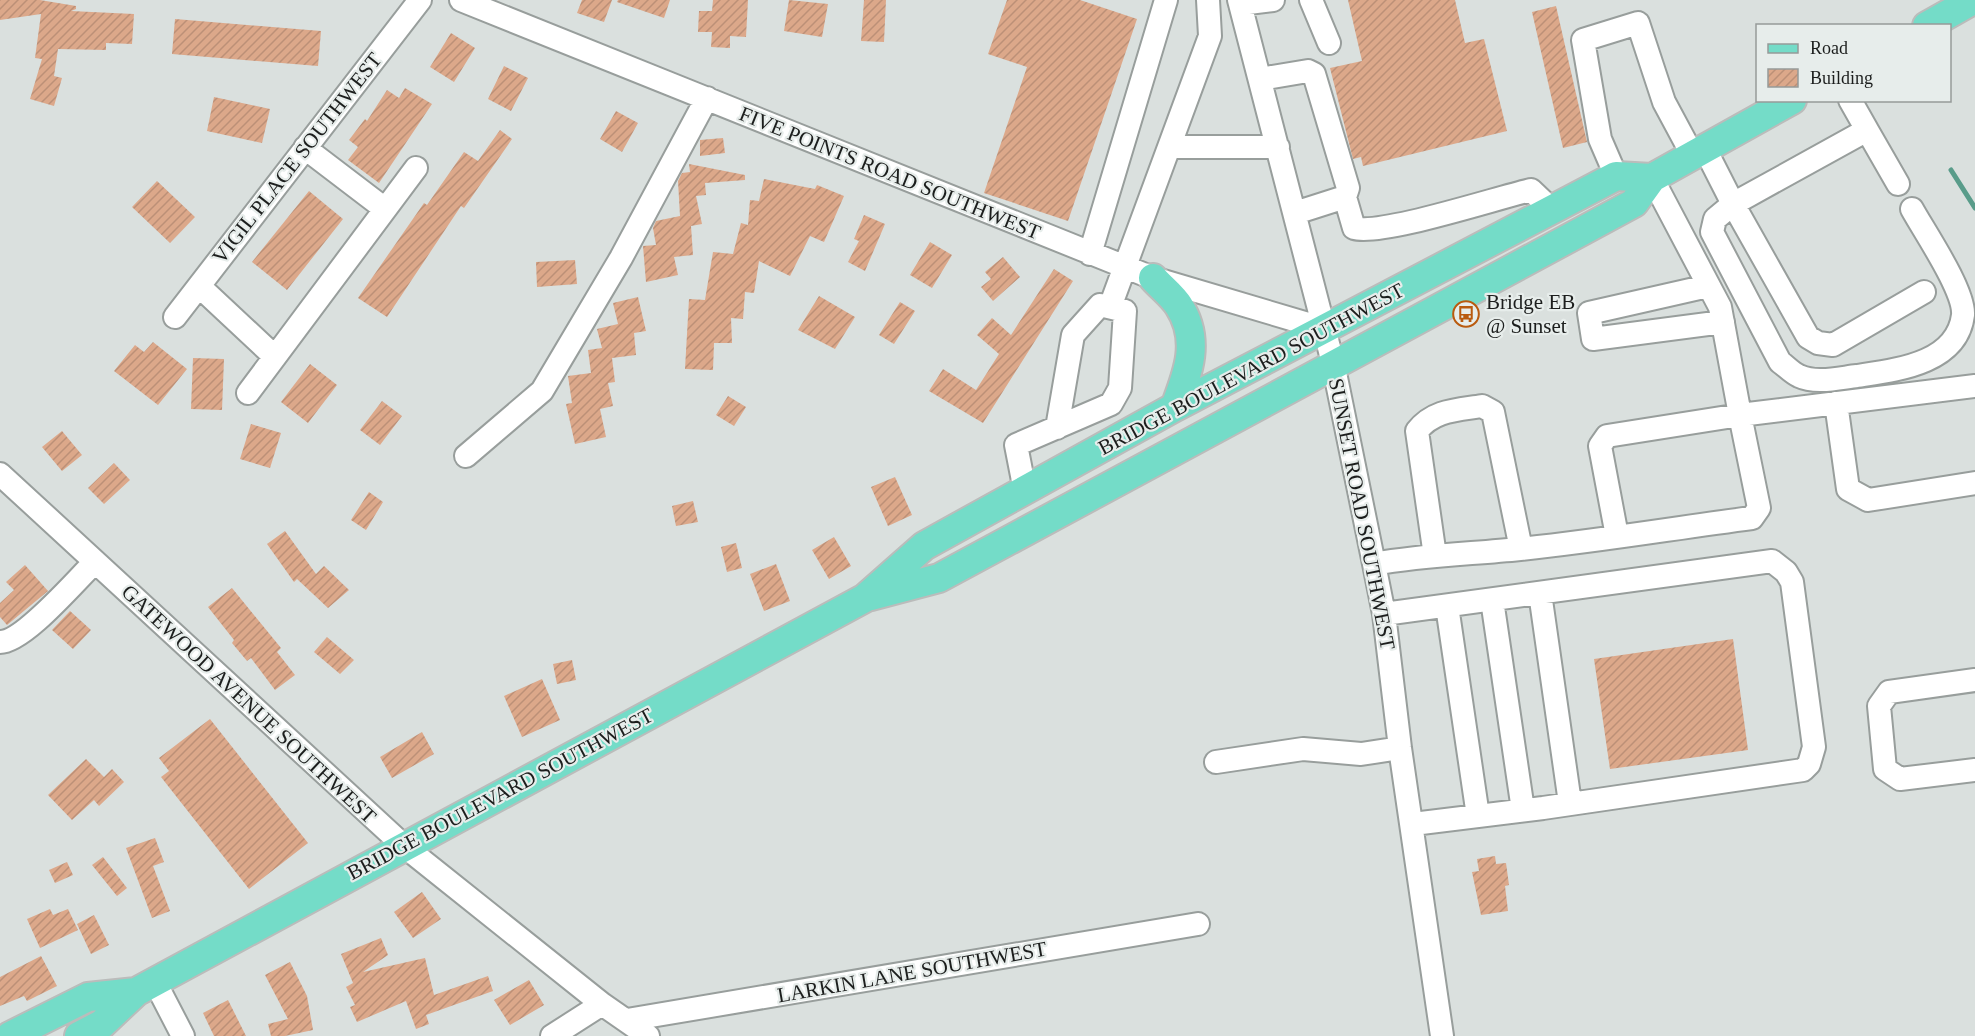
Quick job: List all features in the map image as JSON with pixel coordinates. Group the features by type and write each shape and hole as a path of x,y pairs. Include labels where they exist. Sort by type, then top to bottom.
{"main road":[{"path":"1931,24 1973,0"},
{"name":"BRIDGE BOULEVARD SOUTHWEST","path":"865,598 939,578 1333,363 1634,203 1652,178 1788,102"},
{"path":"1616,176 1652,178"},
{"name":"BRIDGE BOULEVARD SOUTHWEST","path":"79,1036 102,1024 145,987 865,598 924,546 1175,407 1616,176"},
{"path":"1154,279 1179,306 1192,339 1190,367 1175,407"},
{"name":"BRIDGE BOULEVARD SOUTHWEST","path":"10,1036 88,997 145,987"}],"street":[{"name":"VIGIL PLACE SOUTHWEST","path":"175,317 420,0"},
{"name":"FIVE POINTS ROAD SOUTHWEST","path":"461,0 1125,268 1154,279 1325,329"},
{"path":"1090,254 1166,0"},
{"path":"1110,307 1210,36 1208,0"},
{"path":"1240,2 1274,0"},
{"path":"1311,0 1329,43"},
{"name":"SUNSET ROAD SOUTHWEST","path":"1240,2 1325,329 1384,614 1400,748 1413,824 1442,1036"},
{"path":"1616,176 1600,139 1583,40 1638,23 1664,102 1733,204 1808,336 1818,343 1833,345 1924,292"},
{"path":"1260,79 1308,71 1314,75 1348,188 1345,197 1354,228 1362,231 1392,226 1531,190 1552,210"},
{"path":"466,456 542,391 621,258 707,98"},
{"path":"1851,102 1898,184"},
{"path":"1868,130 1733,204 1714,219 1712,232 1720,250 1780,362 1799,376 1826,380 1907,369 1935,356 1956,336 1963,314 1960,295 1912,209"},
{"path":"1170,147 1278,147"},
{"path":"305,148 385,209"},
{"path":"248,393 416,168"},
{"path":"1374,564 1521,549 1752,518 1760,508 1720,307 1652,178"},
{"path":"1294,213 1345,197"},
{"path":"199,286 275,357"},
{"path":"1708,286 1590,313 1593,339 1723,322"},
{"path":"1025,490 1016,445 1057,428 1111,404 1120,388 1125,311 1100,305 1073,335 1057,428"},
{"path":"1617,536 1600,446 1607,436 1740,415 1975,386"},
{"path":"1836,403 1848,489 1868,500 1975,483"},
{"path":"1435,556 1417,431 1424,421 1437,413 1482,406 1493,412 1521,549"},
{"name":"GATEWOOD AVENUE SOUTHWEST","path":"0,474 404,846 602,1004 648,1036"},
{"path":"1384,614 1772,561 1786,572 1792,582 1814,747 1809,764 1803,770 1413,824"},
{"path":"0,642 6,642 22,633 95,562"},
{"path":"1540,593 1570,803"},
{"path":"1492,600 1523,810"},
{"path":"1448,606 1478,816"},
{"path":"1975,680 1889,692 1879,706 1885,769 1900,779 1975,770"},
{"path":"1216,762 1304,749 1361,754 1400,748"},
{"name":"LARKIN LANE SOUTHWEST","path":"627,1020 1198,924"},
{"path":"145,987 183,1036"},
{"path":"552,1036 602,1004"}],"building":[{"path":"0,0 40,0 76,6 76,9 71,11 134,14 132,44 106,43 106,50 58,49 54,76 62,78 54,106 30,99 42,59 35,58 41,14 0,20"},
{"path":"582,0 612,0 604,22 577,13"},
{"path":"618,0 670,0 664,18 617,2"},
{"path":"713,0 748,0 746,37 730,36 730,48 711,47 712,32 698,32 699,11 712,11"},
{"path":"789,0 828,4 822,37 784,31"},
{"path":"864,0 886,0 884,42 861,41"},
{"path":"1007,0 1080,0 1137,19 1068,221 984,193 1027,67 988,54"},
{"path":"1348,0 1455,0 1465,43 1484,39 1507,131 1363,166 1361,157 1353,159 1330,68 1362,61"},
{"path":"1556,6 1587,142 1563,148 1532,12"},
{"path":"175,19 321,31 318,66 172,54"},
{"path":"451,33 475,48 454,82 430,67"},
{"path":"504,66 528,78 511,111 488,99"},
{"path":"405,88 432,104 379,183 348,160 358,147 349,140 365,119 367,121 387,90 399,98"},
{"path":"214,97 270,109 262,143 207,131"},
{"path":"616,111 638,123 622,152 600,139"},
{"path":"500,130 512,139 464,208 461,206 387,317 358,298 424,203 427,205 464,152 478,161"},
{"path":"723,138 725,153 700,156 700,140"},
{"path":"689,164 745,175 745,180 705,183 706,195 696,196 702,224 691,226 693,255 674,257 678,275 646,282 643,246 656,245 653,228 656,221 680,216 678,181 682,173 690,172"},
{"path":"764,179 815,189 817,185 844,196 824,242 810,236 790,276 759,261 754,293 745,292 743,319 731,318 732,343 714,343 713,370 685,369 689,299 705,300 713,252 733,254 741,223 748,225 750,200 759,201"},
{"path":"157,181 195,217 170,243 132,207"},
{"path":"309,191 343,219 287,290 252,262"},
{"path":"864,215 885,224 865,271 848,262 859,241 854,239"},
{"path":"930,242 952,255 932,288 910,275"},
{"path":"1003,257 1020,277 993,301 981,287 991,279 985,272"},
{"path":"575,260 577,284 537,287 536,262"},
{"path":"1054,269 1073,281 983,423 929,391 943,369 976,390 999,354 977,335 992,318 1011,335"},
{"path":"819,296 855,317 835,349 798,330"},
{"path":"638,297 646,331 634,333 636,355 612,358 615,382 608,383 613,406 600,409 606,437 575,444 566,404 572,403 568,376 591,373 588,350 602,348 597,329 618,324 613,303"},
{"path":"900,302 915,311 894,344 879,335"},
{"path":"153,342 187,369 158,405 114,371 135,345 144,352"},
{"path":"193,358 224,359 222,410 191,409"},
{"path":"310,364 337,385 308,423 281,402"},
{"path":"728,396 746,407 734,426 716,415"},
{"path":"382,401 402,416 380,445 360,430"},
{"path":"251,424 281,433 270,468 240,459"},
{"path":"62,431 82,455 62,471 42,447"},
{"path":"114,463 130,480 104,504 88,488"},
{"path":"895,477 912,515 888,526 871,487"},
{"path":"369,492 383,502 366,530 351,520"},
{"path":"693,501 698,522 676,526 672,506"},
{"path":"285,531 316,574 324,566 349,590 328,608 297,579 294,582 267,544"},
{"path":"834,537 851,566 829,579 812,550"},
{"path":"736,543 742,568 727,572 721,547"},
{"path":"776,564 790,601 764,611 750,574"},
{"path":"25,565 48,591 7,625 0,617 0,603 14,590 6,582"},
{"path":"232,588 281,648 277,652 295,675 275,690 251,658 247,661 232,643 234,640 208,607"},
{"path":"70,611 91,630 73,649 52,630"},
{"path":"327,637 354,660 340,674 314,652"},
{"path":"1733,639 1748,750 1610,769 1594,659"},
{"path":"572,660 576,680 557,684 553,664"},
{"path":"542,679 560,720 522,737 504,696"},
{"path":"210,719 308,843 249,889 161,777 169,771 159,758"},
{"path":"422,732 434,754 392,778 380,757"},
{"path":"86,759 104,777 112,769 124,782 99,806 94,800 72,820 48,795"},
{"path":"155,838 164,862 153,866 170,911 152,918 126,848"},
{"path":"1495,856 1496,864 1506,863 1509,885 1505,886 1508,911 1481,915 1472,872 1479,871 1477,859"},
{"path":"103,857 127,888 117,896 92,865"},
{"path":"67,862 73,875 55,883 49,870"},
{"path":"422,892 441,919 413,938 394,912"},
{"path":"50,909 53,915 68,909 78,930 40,948 27,919"},
{"path":"94,915 109,945 91,954 77,924"},
{"path":"381,938 388,955 363,972 425,958 434,995 488,976 493,991 426,1015 429,1024 416,1029 406,1001 357,1022 350,1007 355,1005 346,987 353,983 341,954"},
{"path":"41,956 57,986 27,1001 24,996 0,1006 0,977"},
{"path":"290,962 307,996 313,1030 285,1036 271,1036 268,1024 288,1019 265,975"},
{"path":"529,980 544,1005 510,1025 494,1000"},
{"path":"228,1000 246,1036 214,1036 203,1013"}],"waterway":[{"path":"1951,170 1975,208"}],"place":[{"name":"Bridge EB @ Sunset","path":"1466,314"}]}
